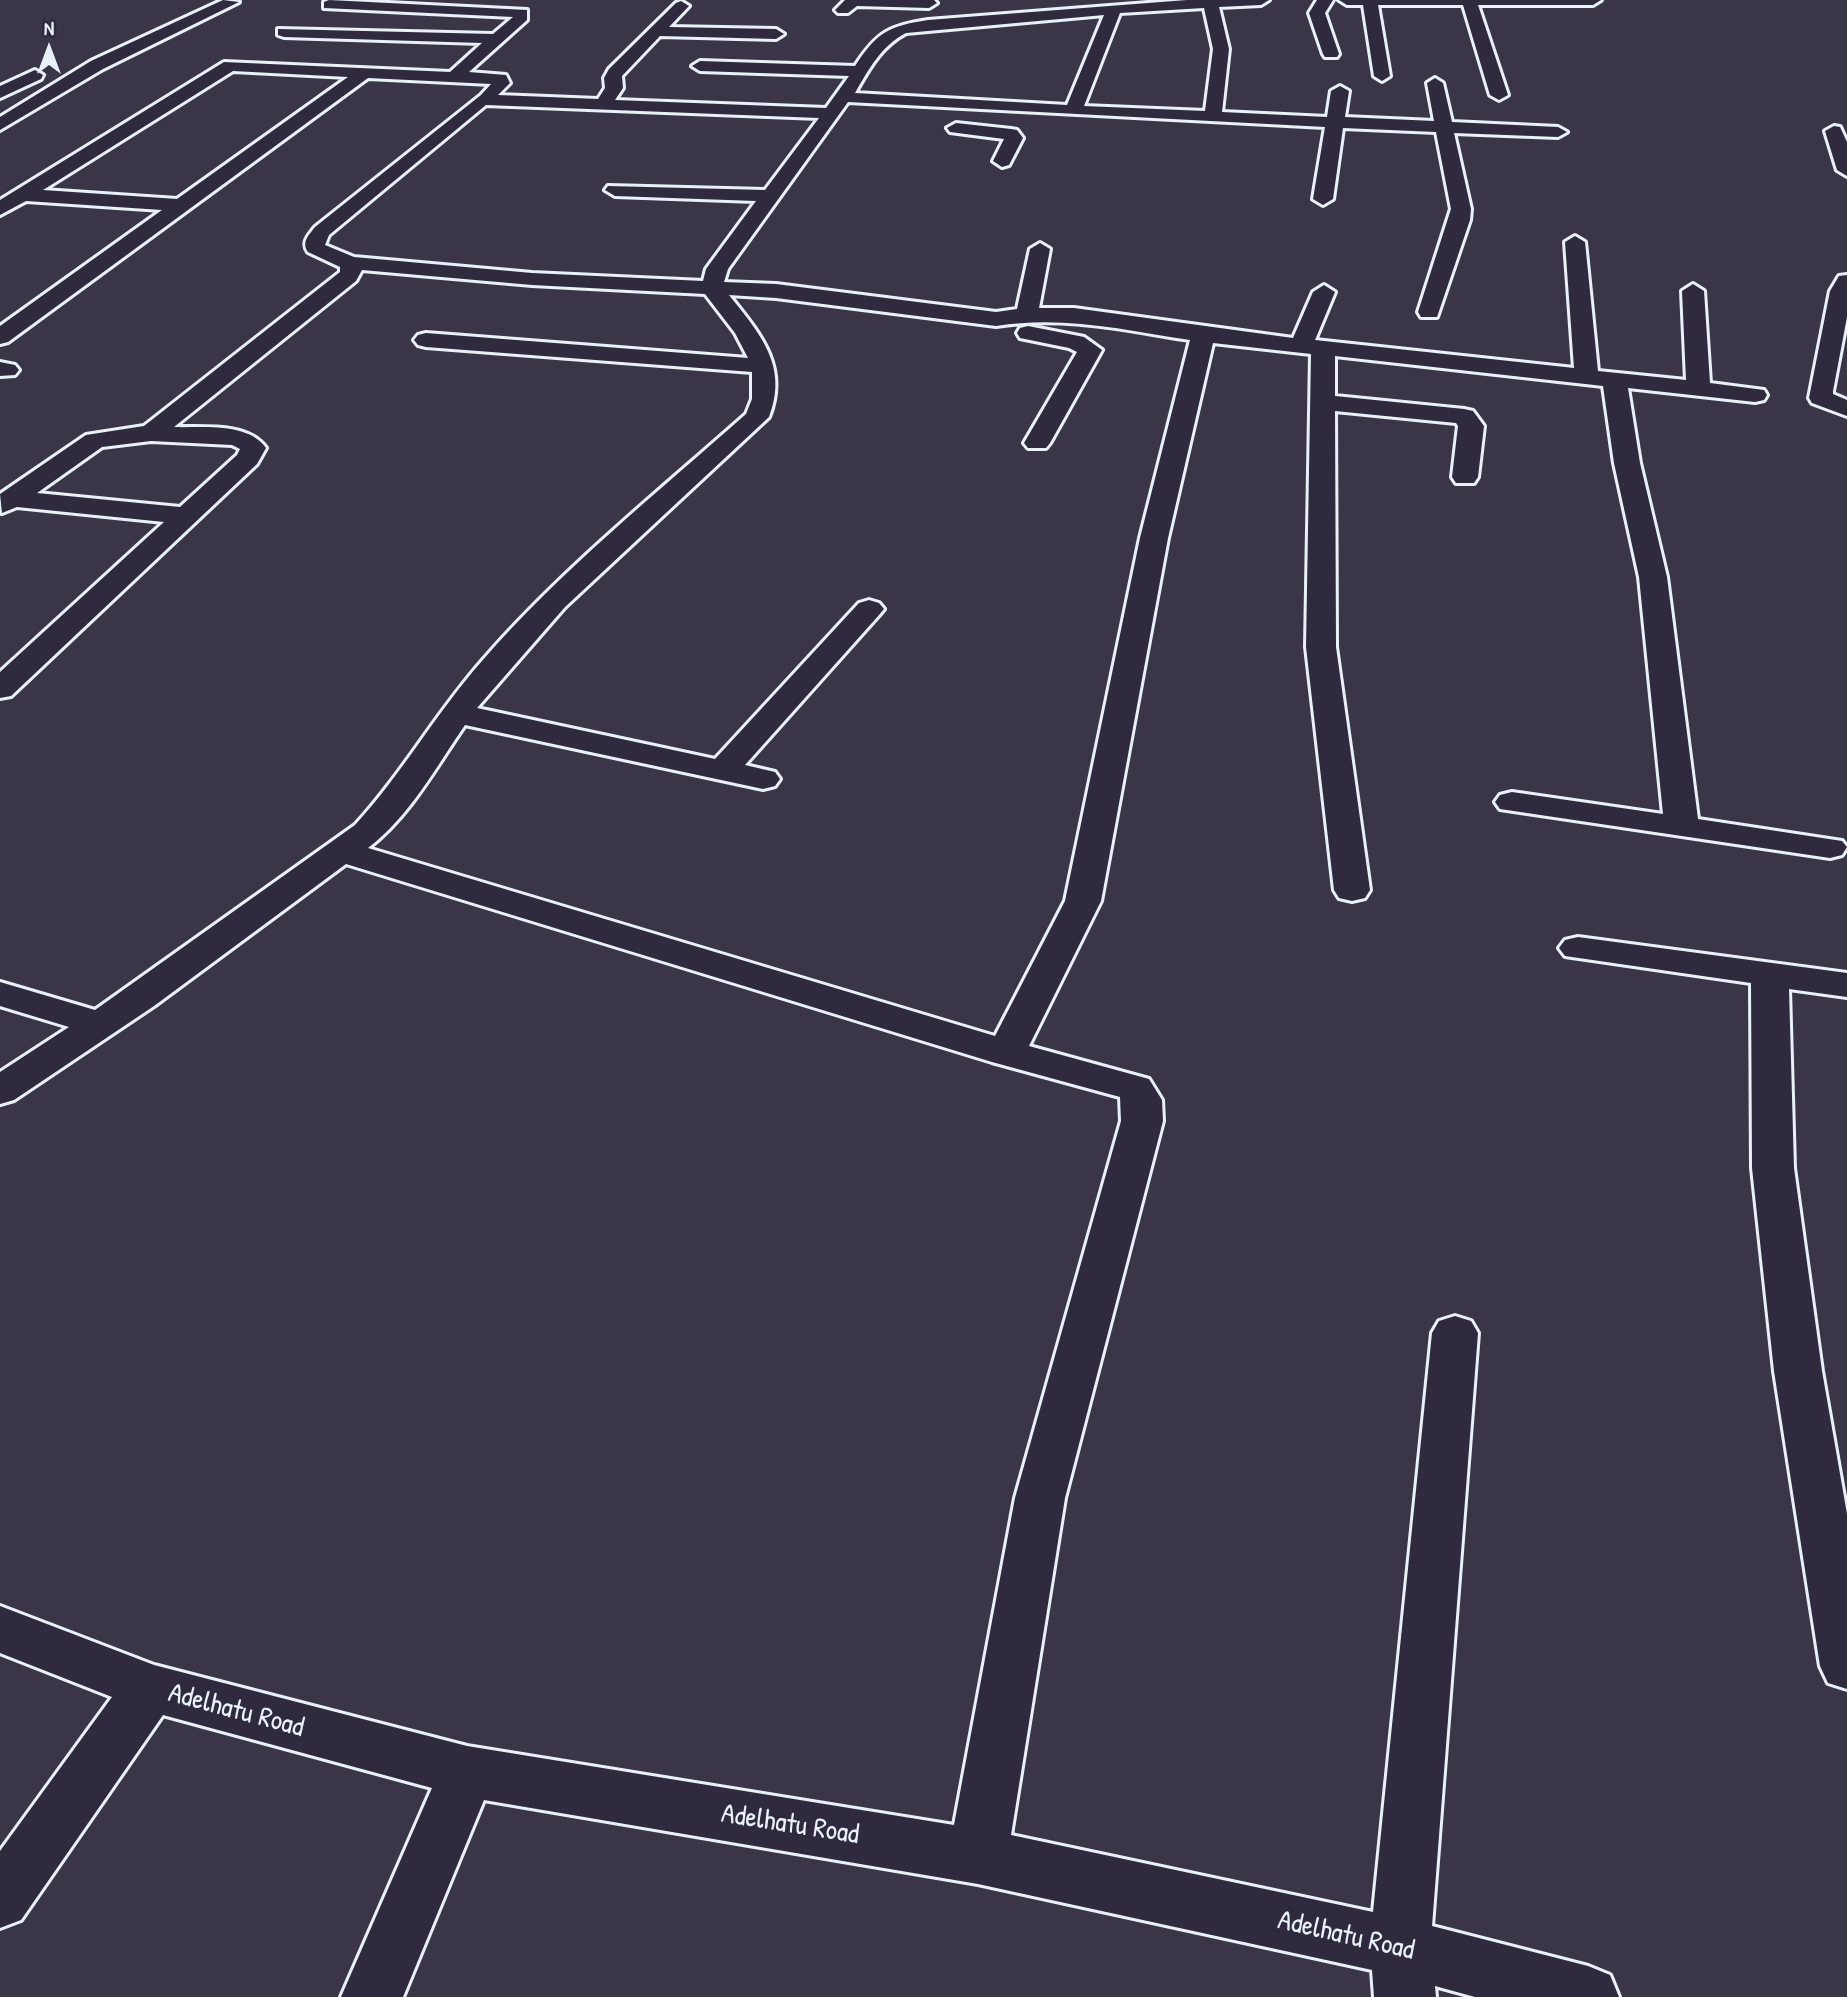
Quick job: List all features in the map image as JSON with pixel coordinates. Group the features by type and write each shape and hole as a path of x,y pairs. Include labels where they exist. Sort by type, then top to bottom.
{"street":[{"path":"712,288 717,269 886,37 914,26 1002,22 1183,2 1261,0"},
{"path":"1325,0 1317,13 1331,54"},
{"path":"1348,0 1593,0"},
{"path":"1370,0 1382,76"},
{"path":"844,10 853,1 930,1"},
{"path":"914,26 930,1"},
{"path":"0,125 97,65 231,2"},
{"path":"1469,2 1499,95"},
{"path":"1211,3 1221,49 1213,116"},
{"path":"603,104 614,88 612,78 615,73 681,6"},
{"path":"456,75 522,18 522,13 322,9 279,35 497,39"},
{"path":"1073,110 1114,9"},
{"path":"656,31 776,34"},
{"path":"0,209 251,52"},
{"path":"230,66 500,79 502,83 482,100 321,231 315,241 315,248 350,263 532,279 808,294 1003,320 1027,314 1074,315 1203,335 1755,395"},
{"path":"699,66 860,71"},
{"path":"0,337 365,72"},
{"path":"0,93 35,75"},
{"path":"1429,312 1460,220 1460,193 1435,83"},
{"path":"1323,199 1339,91"},
{"path":"482,100 603,104 961,104 1558,132"},
{"path":"961,104 954,127 1011,134 1014,138 1002,162"},
{"path":"1834,131 1847,170"},
{"path":"615,190 769,196"},
{"path":"22,195 179,205"},
{"path":"1575,242 1601,378 1628,463 1653,577 1682,827"},
{"path":"1027,314 1040,248"},
{"path":"151,433 348,276 352,270 350,263"},
{"path":"1847,281 1841,291 1840,327 1821,398 1847,409"},
{"path":"0,1091 100,1024 341,851 388,811 491,668 565,589 757,417 766,401 768,384 763,366 744,331 712,288"},
{"path":"1693,291 1699,388"},
{"path":"1324,292 1312,347 1323,402 1321,647 1352,890"},
{"path":"1003,320 1021,331 1076,342 1090,350 1037,443"},
{"path":"1006,1053 1083,901 1154,538 1203,335"},
{"path":"426,340 763,366"},
{"path":"1323,402 1464,416 1471,426 1465,477"},
{"path":"0,690 248,459 253,448 235,438 151,433 96,440 6,502"},
{"path":"6,502 188,516"},
{"path":"723,771 869,609"},
{"path":"458,714 763,779"},
{"path":"1512,802 1830,848"},
{"path":"341,851 1006,1053 1135,1088 1142,1100 1142,1121 1040,1498 978,1856"},
{"path":"1578,948 1847,985"},
{"path":"1770,974 1773,1168 1798,1371 1847,1665"},
{"path":"0,993 100,1024"},
{"path":"1402,1972 1455,1333"},
{"name":"Adelhatu Road","path":"0,1629 151,1688 467,1772 978,1856 1402,1972 1588,1997"},
{"path":"0,1900 151,1688"},
{"path":"372,1997 467,1772"}]}
